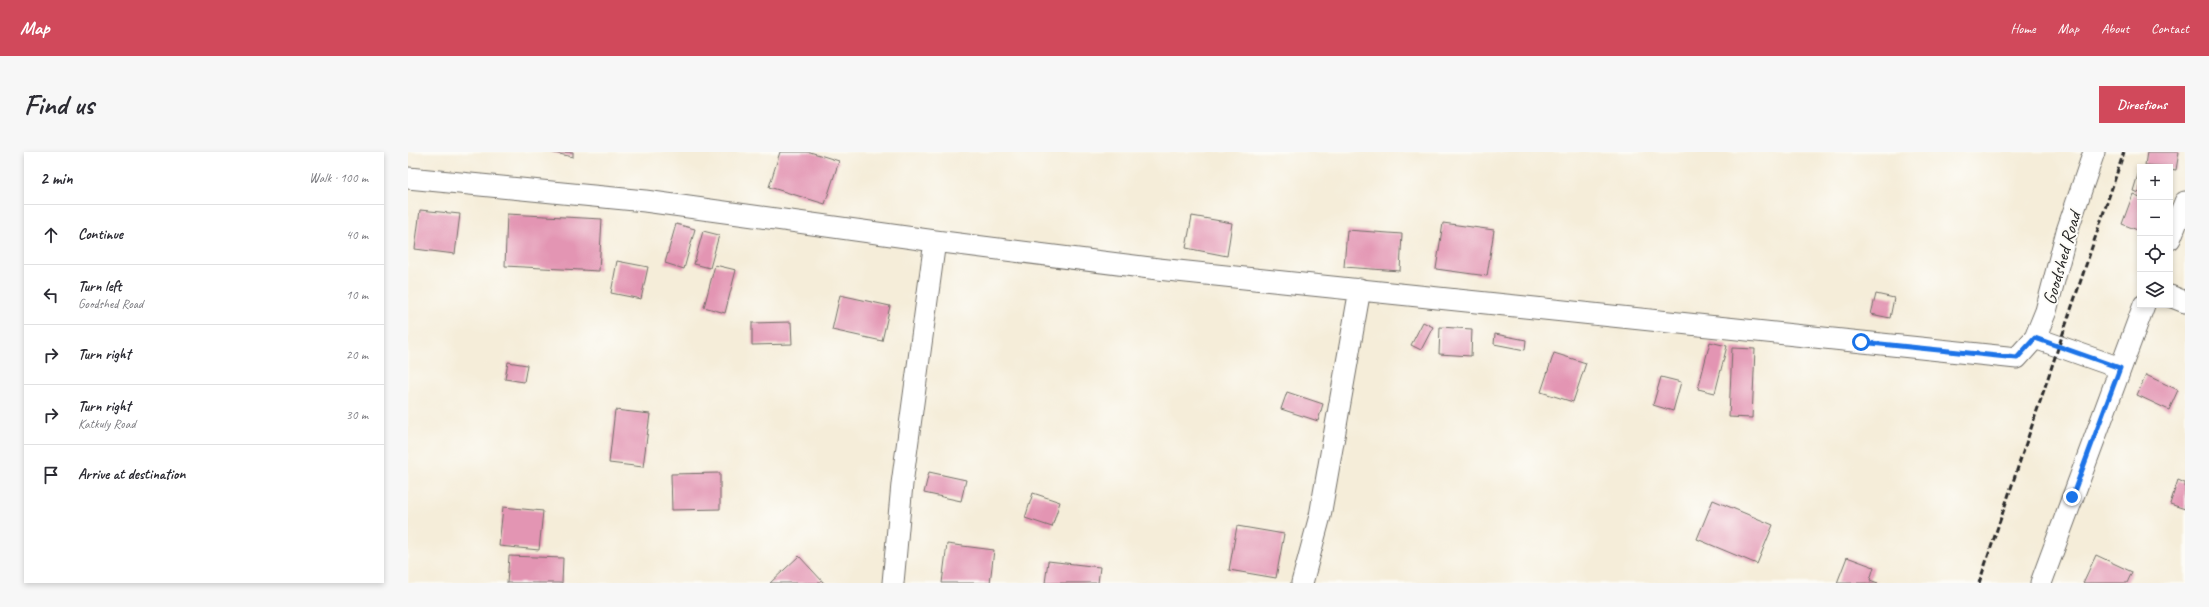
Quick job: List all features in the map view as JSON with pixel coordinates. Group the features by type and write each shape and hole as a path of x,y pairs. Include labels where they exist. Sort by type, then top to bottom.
{"street":[{"name":"Goodshed Road","path":"1360,289 2017,358 2035,338 2046,311 2067,232 2094,152"},
{"path":"408,178 645,201 935,241 1158,269 1360,289 1320,516 1302,583"},
{"path":"2171,236 2185,202"},
{"path":"893,583 902,484 935,241"},
{"path":"2173,297 2185,302"},
{"path":"2041,583 2143,308"},
{"path":"2035,338 2120,368"}],"building":[{"path":"550,152 573,152 573,157"},
{"path":"780,152 810,152 839,161 825,204 769,187"},
{"path":"2147,152 2179,152 2176,170 2173,170 2173,164 2145,164"},
{"path":"2137,178 2137,192 2133,191"},
{"path":"2133,194 2137,196 2137,230 2122,224"},
{"path":"420,210 460,214 455,254 415,249"},
{"path":"507,214 602,219 599,271 505,266"},
{"path":"1192,216 1232,223 1227,256 1186,248"},
{"path":"1443,223 1494,230 1487,276 1436,269"},
{"path":"676,224 695,229 684,269 665,263"},
{"path":"1347,230 1402,234 1400,271 1344,267"},
{"path":"703,231 719,235 710,268 694,264"},
{"path":"617,261 648,267 641,299 611,293"},
{"path":"715,265 736,270 725,313 704,307"},
{"path":"1876,294 1894,298 1890,318 1871,314"},
{"path":"840,295 890,306 882,341 832,330"},
{"path":"791,322 792,344 752,345 752,323"},
{"path":"1423,322 1433,327 1421,350 1411,345"},
{"path":"1440,327 1472,329 1471,356 1439,354"},
{"path":"1495,334 1526,340 1525,350 1494,344"},
{"path":"1710,342 1727,346 1715,393 1698,389"},
{"path":"1732,348 1755,349 1752,418 1729,417"},
{"path":"1554,353 1586,363 1573,402 1541,392"},
{"path":"508,362 527,365 524,382 505,379"},
{"path":"2146,375 2178,390 2169,410 2137,395"},
{"path":"1661,377 1681,382 1673,411 1653,405"},
{"path":"1287,392 1323,404 1318,421 1281,409"},
{"path":"615,410 650,414 643,467 609,463"},
{"path":"929,472 966,480 961,501 924,493"},
{"path":"720,473 720,509 672,510 671,474"},
{"path":"2178,480 2185,483 2185,509 2170,504"},
{"path":"1033,493 1060,502 1052,527 1025,518"},
{"path":"1713,500 1773,525 1757,564 1697,539"},
{"path":"503,507 543,511 539,550 499,546"},
{"path":"1237,526 1284,534 1276,578 1229,570"},
{"path":"947,544 994,550 990,583 942,583"},
{"path":"2096,555 2132,572 2127,583 2083,583"},
{"path":"509,556 563,558 562,583 507,583"},
{"path":"799,556 824,583 770,583"},
{"path":"1847,557 1874,567 1870,580 1878,583 1837,583"},
{"path":"1048,561 1100,567 1098,583 1045,583"}],"railway":[{"path":"1979,583 2124,152"}],"route":[{"path":"1861,342 2017,358 2035,338 2120,368 2072,497"}]}
